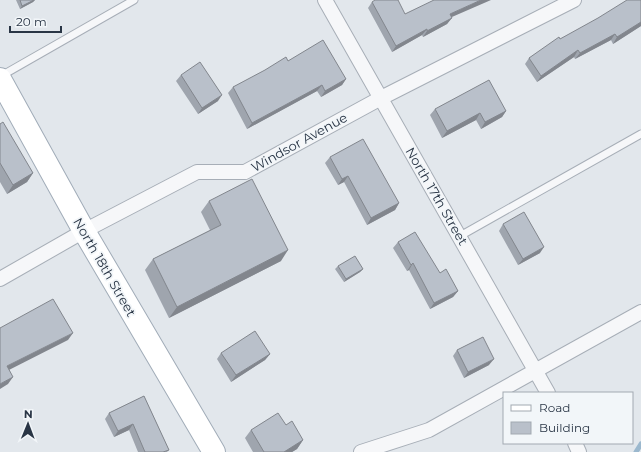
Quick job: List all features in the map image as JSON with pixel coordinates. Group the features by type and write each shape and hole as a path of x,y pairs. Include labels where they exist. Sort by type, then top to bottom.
{"main road":[{"name":"North 18th Street","path":"0,78 84,231 214,452"}],"street":[{"name":"North 17th Street","path":"325,0 547,392"},
{"name":"Windsor Avenue","path":"0,279 84,231 197,172 245,172 381,98 574,0"},
{"path":"361,452 429,430 536,372 641,312"}],"lane":[{"path":"0,78 134,0"},
{"path":"460,236 641,134"}],"building":[{"path":"20,0 34,0 22,6"},
{"path":"375,0 398,0 405,14 434,0 481,0 450,14 452,18 427,31 427,29 396,46 372,2"},
{"path":"627,0 641,0 641,22 617,37 615,34 580,53 578,50 541,76 529,58 559,37 560,39"},
{"path":"323,40 346,79 325,91 322,85 252,123 233,87 286,57 288,61"},
{"path":"200,62 222,95 202,108 181,75"},
{"path":"489,80 506,111 485,122 480,113 447,131 435,109"},
{"path":"3,122 33,173 13,185 0,163 0,124"},
{"path":"363,139 399,203 371,218 348,176 342,179 330,157"},
{"path":"252,179 288,250 177,307 153,259 221,225 209,201"},
{"path":"524,212 544,247 523,259 503,224"},
{"path":"415,232 440,273 446,269 458,291 434,303 413,263 411,265 398,242"},
{"path":"355,256 363,269 346,279 338,266"},
{"path":"53,299 73,333 7,366 13,377 0,384 0,328"},
{"path":"255,331 270,354 236,375 221,353"},
{"path":"483,337 494,359 468,372 457,350"},
{"path":"144,396 169,450 163,452 145,452 133,424 118,431 109,413"},
{"path":"278,413 286,425 292,421 303,440 284,452 264,452 251,430"}],"waterway":[{"path":"636,452 641,444"}]}
